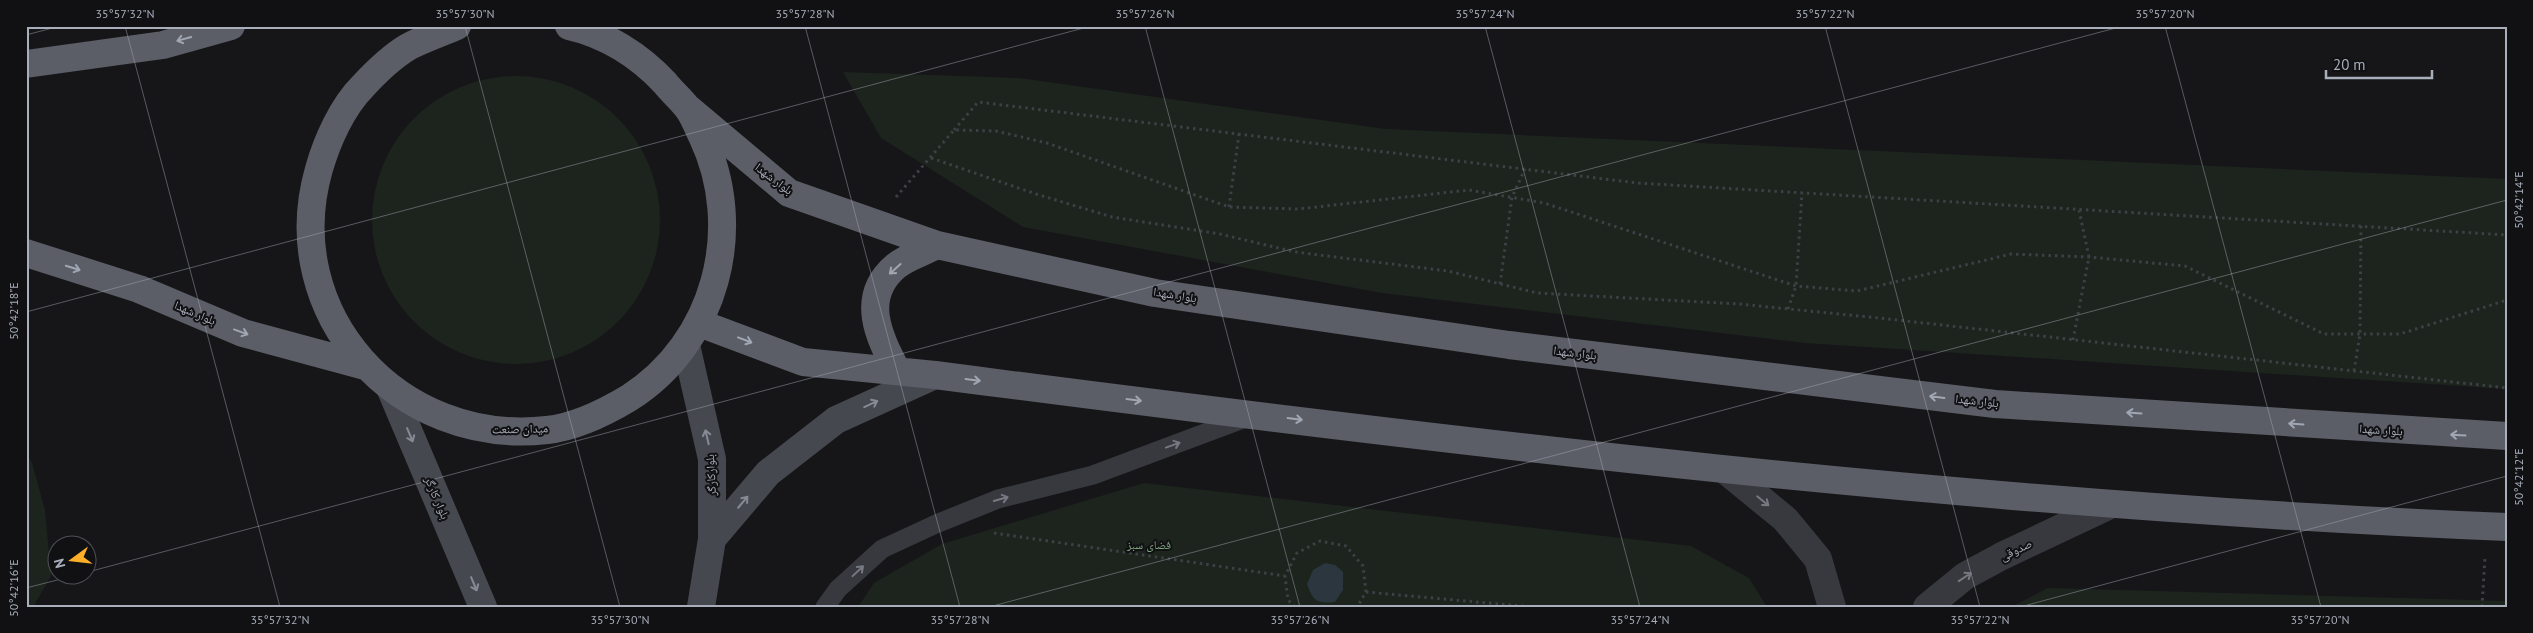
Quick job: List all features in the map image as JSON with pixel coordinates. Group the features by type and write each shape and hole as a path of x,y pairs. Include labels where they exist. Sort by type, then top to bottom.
{"highway":[{"path":"26,64 163,45 231,26"},
{"name":"میدان صنعت","path":"458,26 406,48 361,88 328,139 311,197 312,258 331,316 365,366 391,390 439,417 493,431 548,430 601,415 648,385 692,334 719,270 724,215 713,160 689,109 645,62 589,30 569,26"},
{"name":"بلوار شهدا","path":"689,109 790,193 872,224 937,245 1154,292 1510,345 1995,404 2507,436"},
{"path":"897,371 880,339 874,314 879,286 896,266 937,245"},
{"name":"بلوار شهدا","path":"26,253 139,288 243,333 365,366"},
{"path":"692,334 803,362 935,375 1725,470 2112,504 2497,527"}],"main road":[{"name":"بلوارکارگر","path":"692,334 712,459 712,539 701,607"},
{"path":"712,539 768,473 836,420 935,375"},
{"name":"بلوار کارگر","path":"391,390 483,607"}],"street":[{"path":"1725,470 1785,519 1818,559 1832,607"},
{"name":"صدوقی","path":"1927,607 1965,576 2002,556 2112,504"}],"lane":[{"path":"825,607 838,589 882,549 936,524 998,499 1093,475 1255,414"}],"path":[{"path":"872,224 978,102 1637,183 2507,235"},
{"path":"954,130 996,131 1047,143 1229,207 1298,209 1469,190 1512,197 1544,203 1796,286 1857,291 2011,254 2089,256 2185,266 2324,334 2400,334 2507,300"},
{"path":"1229,207 1239,134"},
{"path":"931,158 1036,194 1112,217 1220,234 1295,252 1448,271 1536,293 1788,309 2507,388"},
{"path":"1500,284 1512,197 1525,169"},
{"path":"1788,309 1796,286 1802,193"},
{"path":"2073,340 2089,256 2079,210"},
{"path":"2354,371 2360,334 2361,226"},
{"path":"2482,607 2497,527"},
{"path":"984,531 1285,576"},
{"path":"1295,607 1288,600 1285,576 1297,553 1320,541 1346,546 1363,566 1366,592 1357,607"},
{"path":"1366,592 1532,607"}],"green space":[{"path":"843,72 1019,78 1386,129 2507,179 2507,389 1805,343 1382,293 1023,227 881,138"},
{"path":"516,76 544,79 571,87 596,100 618,118 636,140 649,165 657,192 660,220 657,248 649,275 636,300 618,322 596,340 571,353 544,361 516,364 488,361 461,353 436,340 414,322 396,300 383,275 375,248 372,220 375,192 383,165 396,140 414,118 436,100 461,87 488,79"},
{"path":"26,453 32,463 45,510 48,543 48,581 33,607 26,607"},
{"name":"فضای سبز","path":"1144,483 1691,546 1749,578 1767,607 858,607 874,583 942,544"},
{"path":"2048,588 2507,601 2507,607 2011,607"}],"shaded area":[{"path":"1325,563 1335,565 1343,572 1343,590 1335,602 1320,602 1316,600 1307,584 1313,570"}]}
